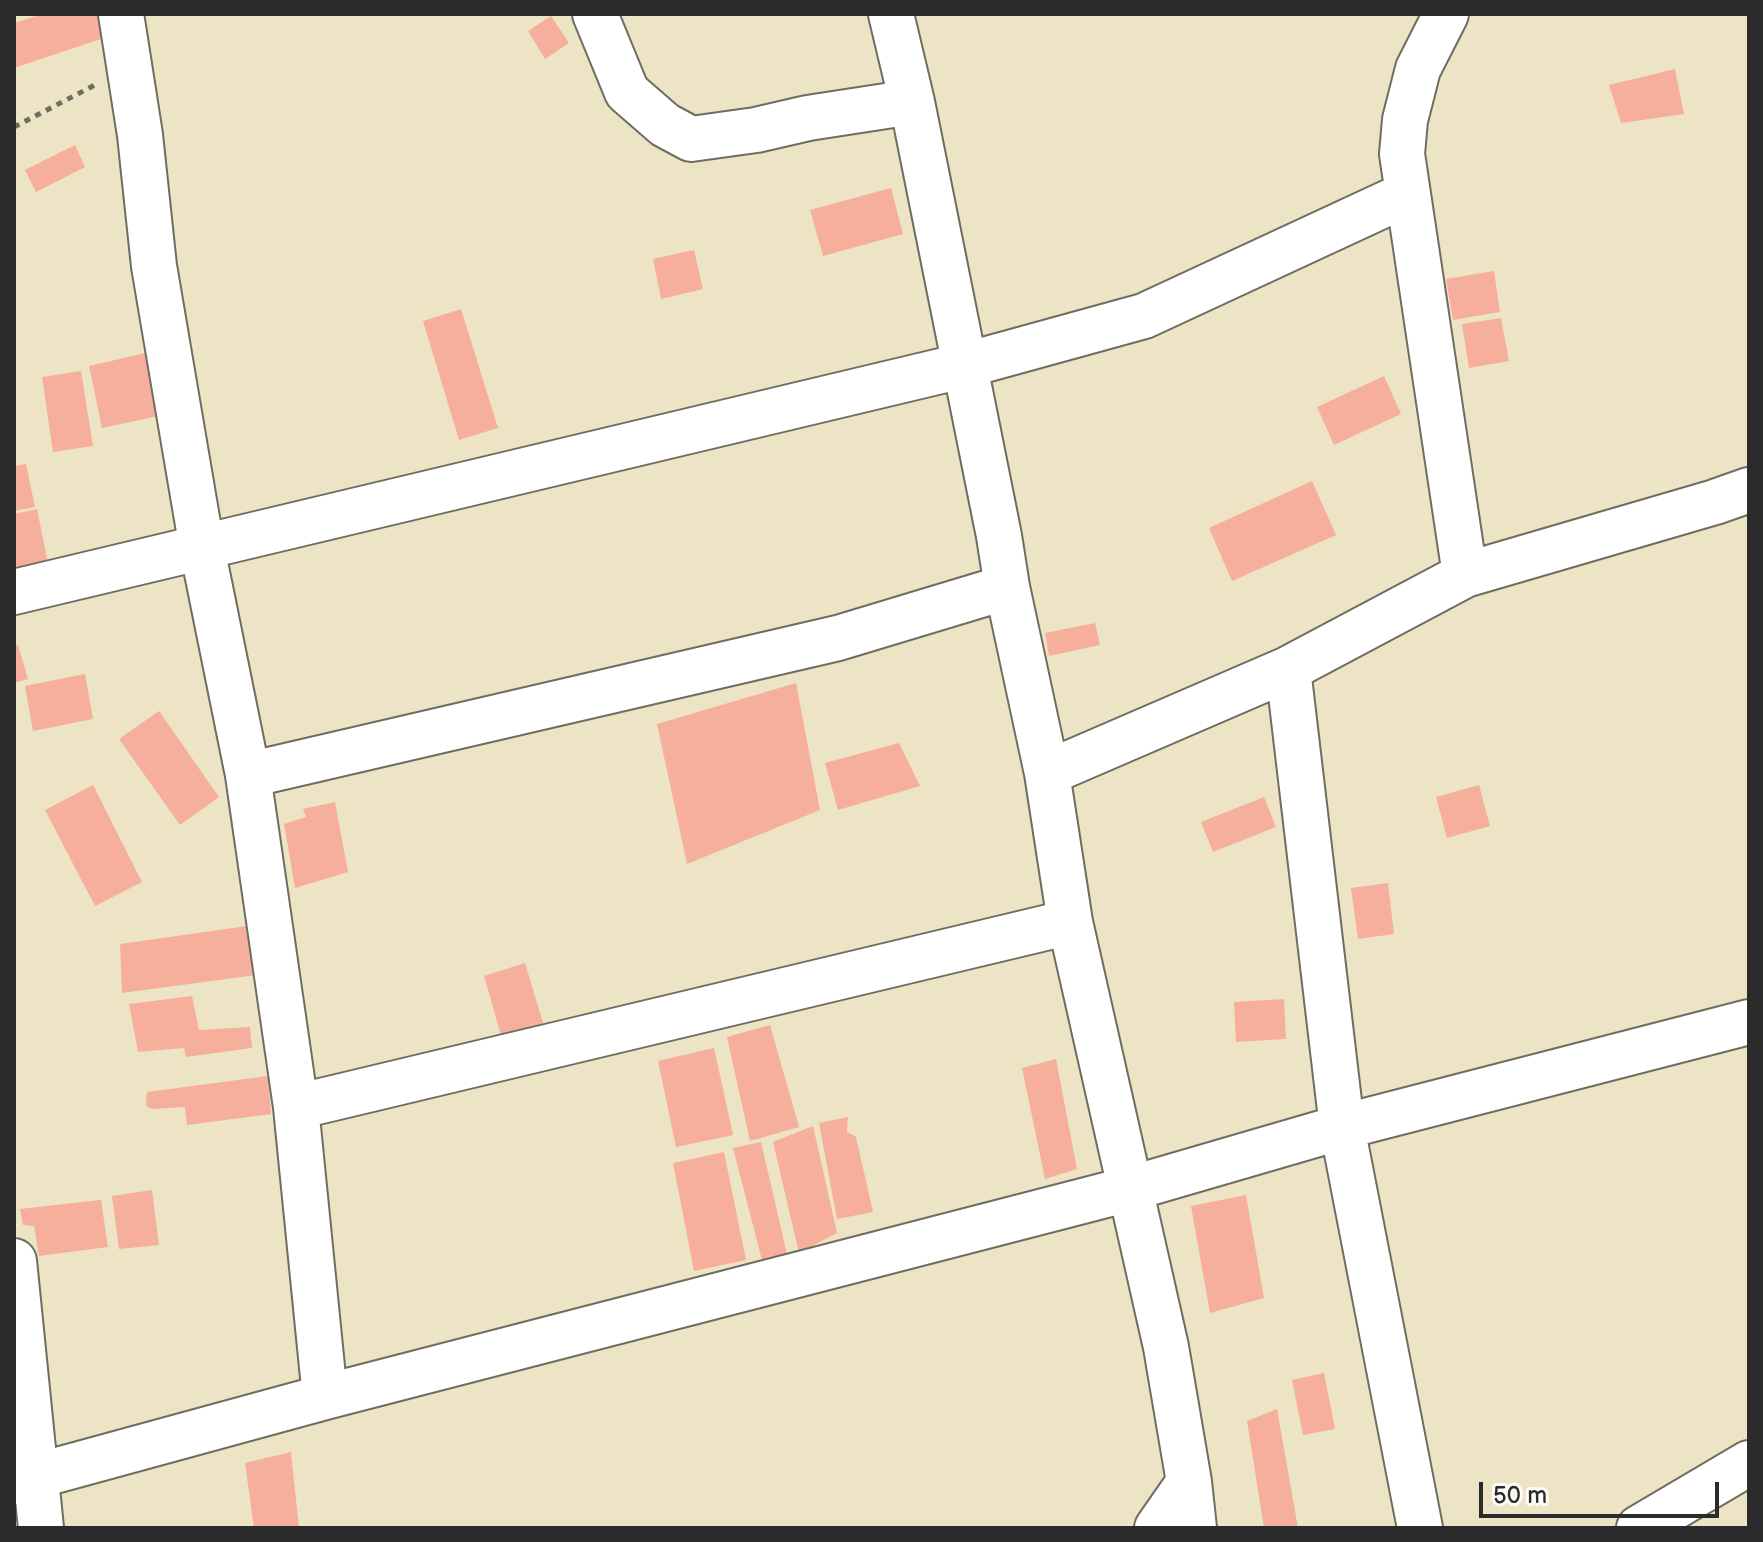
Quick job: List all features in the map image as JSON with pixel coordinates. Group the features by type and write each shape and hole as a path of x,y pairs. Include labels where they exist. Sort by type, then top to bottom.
{"street":[{"path":"121,14 140,135 154,266 202,548 248,775 296,1107 325,1397"},
{"path":"595,14 627,92 665,125 691,139 912,102"},
{"path":"891,14 912,102 966,365 1007,587 1047,773 1070,922 1166,1347 1194,1528"},
{"path":"1446,14 1418,69 1405,120 1402,154 1465,575"},
{"path":"14,592 966,365 1144,316 1407,194"},
{"path":"1047,773 1288,669 1465,575 1749,490"},
{"path":"248,775 838,638 1007,587"},
{"path":"1288,669 1342,1127 1420,1528"},
{"path":"296,1107 1070,922"},
{"path":"24,1479 325,1397 1129,1189 1342,1127 1749,1022"},
{"path":"14,1261 24,1479 41,1528"},
{"path":"1639,1528 1749,1463"},
{"path":"1157,1528 1189,1482"}],"path":[{"path":"14,127 128,68"}],"building":[{"path":"43,14 110,14 116,34 14,68 14,23"},
{"path":"551,16 569,43 545,59 528,31"},
{"path":"1675,69 1684,114 1621,123 1609,85"},
{"path":"75,145 85,167 36,192 25,170"},
{"path":"891,188 903,234 823,256 810,210"},
{"path":"694,250 703,289 661,299 653,259"},
{"path":"1494,271 1500,312 1453,320 1446,279"},
{"path":"461,309 498,428 459,440 423,321"},
{"path":"1501,318 1509,361 1469,368 1462,324"},
{"path":"150,352 163,415 102,428 89,366"},
{"path":"81,371 93,446 53,452 42,377"},
{"path":"1384,376 1401,414 1334,445 1317,407"},
{"path":"26,464 35,507 14,511 14,466"},
{"path":"1312,481 1336,535 1232,581 1209,528"},
{"path":"37,509 48,563 14,570 14,514"},
{"path":"1095,623 1100,645 1049,656 1045,633"},
{"path":"18,645 28,679 14,683 14,646"},
{"path":"85,674 93,719 33,731 25,686"},
{"path":"796,683 820,810 687,864 657,724"},
{"path":"159,711 219,797 180,825 119,739"},
{"path":"899,743 920,786 838,810 825,763"},
{"path":"93,785 142,882 95,906 45,810"},
{"path":"1479,785 1490,826 1447,838 1436,797"},
{"path":"1264,797 1276,827 1213,852 1201,822"},
{"path":"335,802 348,872 295,888 284,824 306,817 303,809"},
{"path":"1388,883 1394,934 1358,939 1351,888"},
{"path":"247,926 256,975 122,993 120,944"},
{"path":"525,963 547,1036 505,1049 484,976"},
{"path":"192,996 199,1030 250,1027 252,1048 186,1057 184,1048 138,1052 129,1004"},
{"path":"1284,999 1286,1039 1236,1042 1234,1002"},
{"path":"770,1025 799,1127 750,1141 727,1037"},
{"path":"714,1048 733,1135 676,1147 658,1061"},
{"path":"1056,1059 1077,1169 1045,1179 1022,1068"},
{"path":"268,1076 271,1114 187,1125 185,1107 152,1109 146,1106 147,1092"},
{"path":"848,1117 847,1132 856,1137 873,1212 837,1219 819,1123"},
{"path":"813,1126 837,1233 799,1253 773,1142"},
{"path":"761,1142 787,1254 762,1260 733,1148"},
{"path":"724,1152 746,1260 694,1271 673,1163"},
{"path":"152,1190 159,1245 119,1249 112,1196"},
{"path":"1246,1195 1264,1298 1210,1313 1191,1206"},
{"path":"101,1200 108,1247 39,1256 34,1226 23,1225 20,1209"},
{"path":"1324,1373 1335,1429 1303,1435 1292,1380"},
{"path":"1277,1409 1298,1528 1264,1528 1247,1421"},
{"path":"291,1452 299,1528 254,1528 245,1463"}]}
